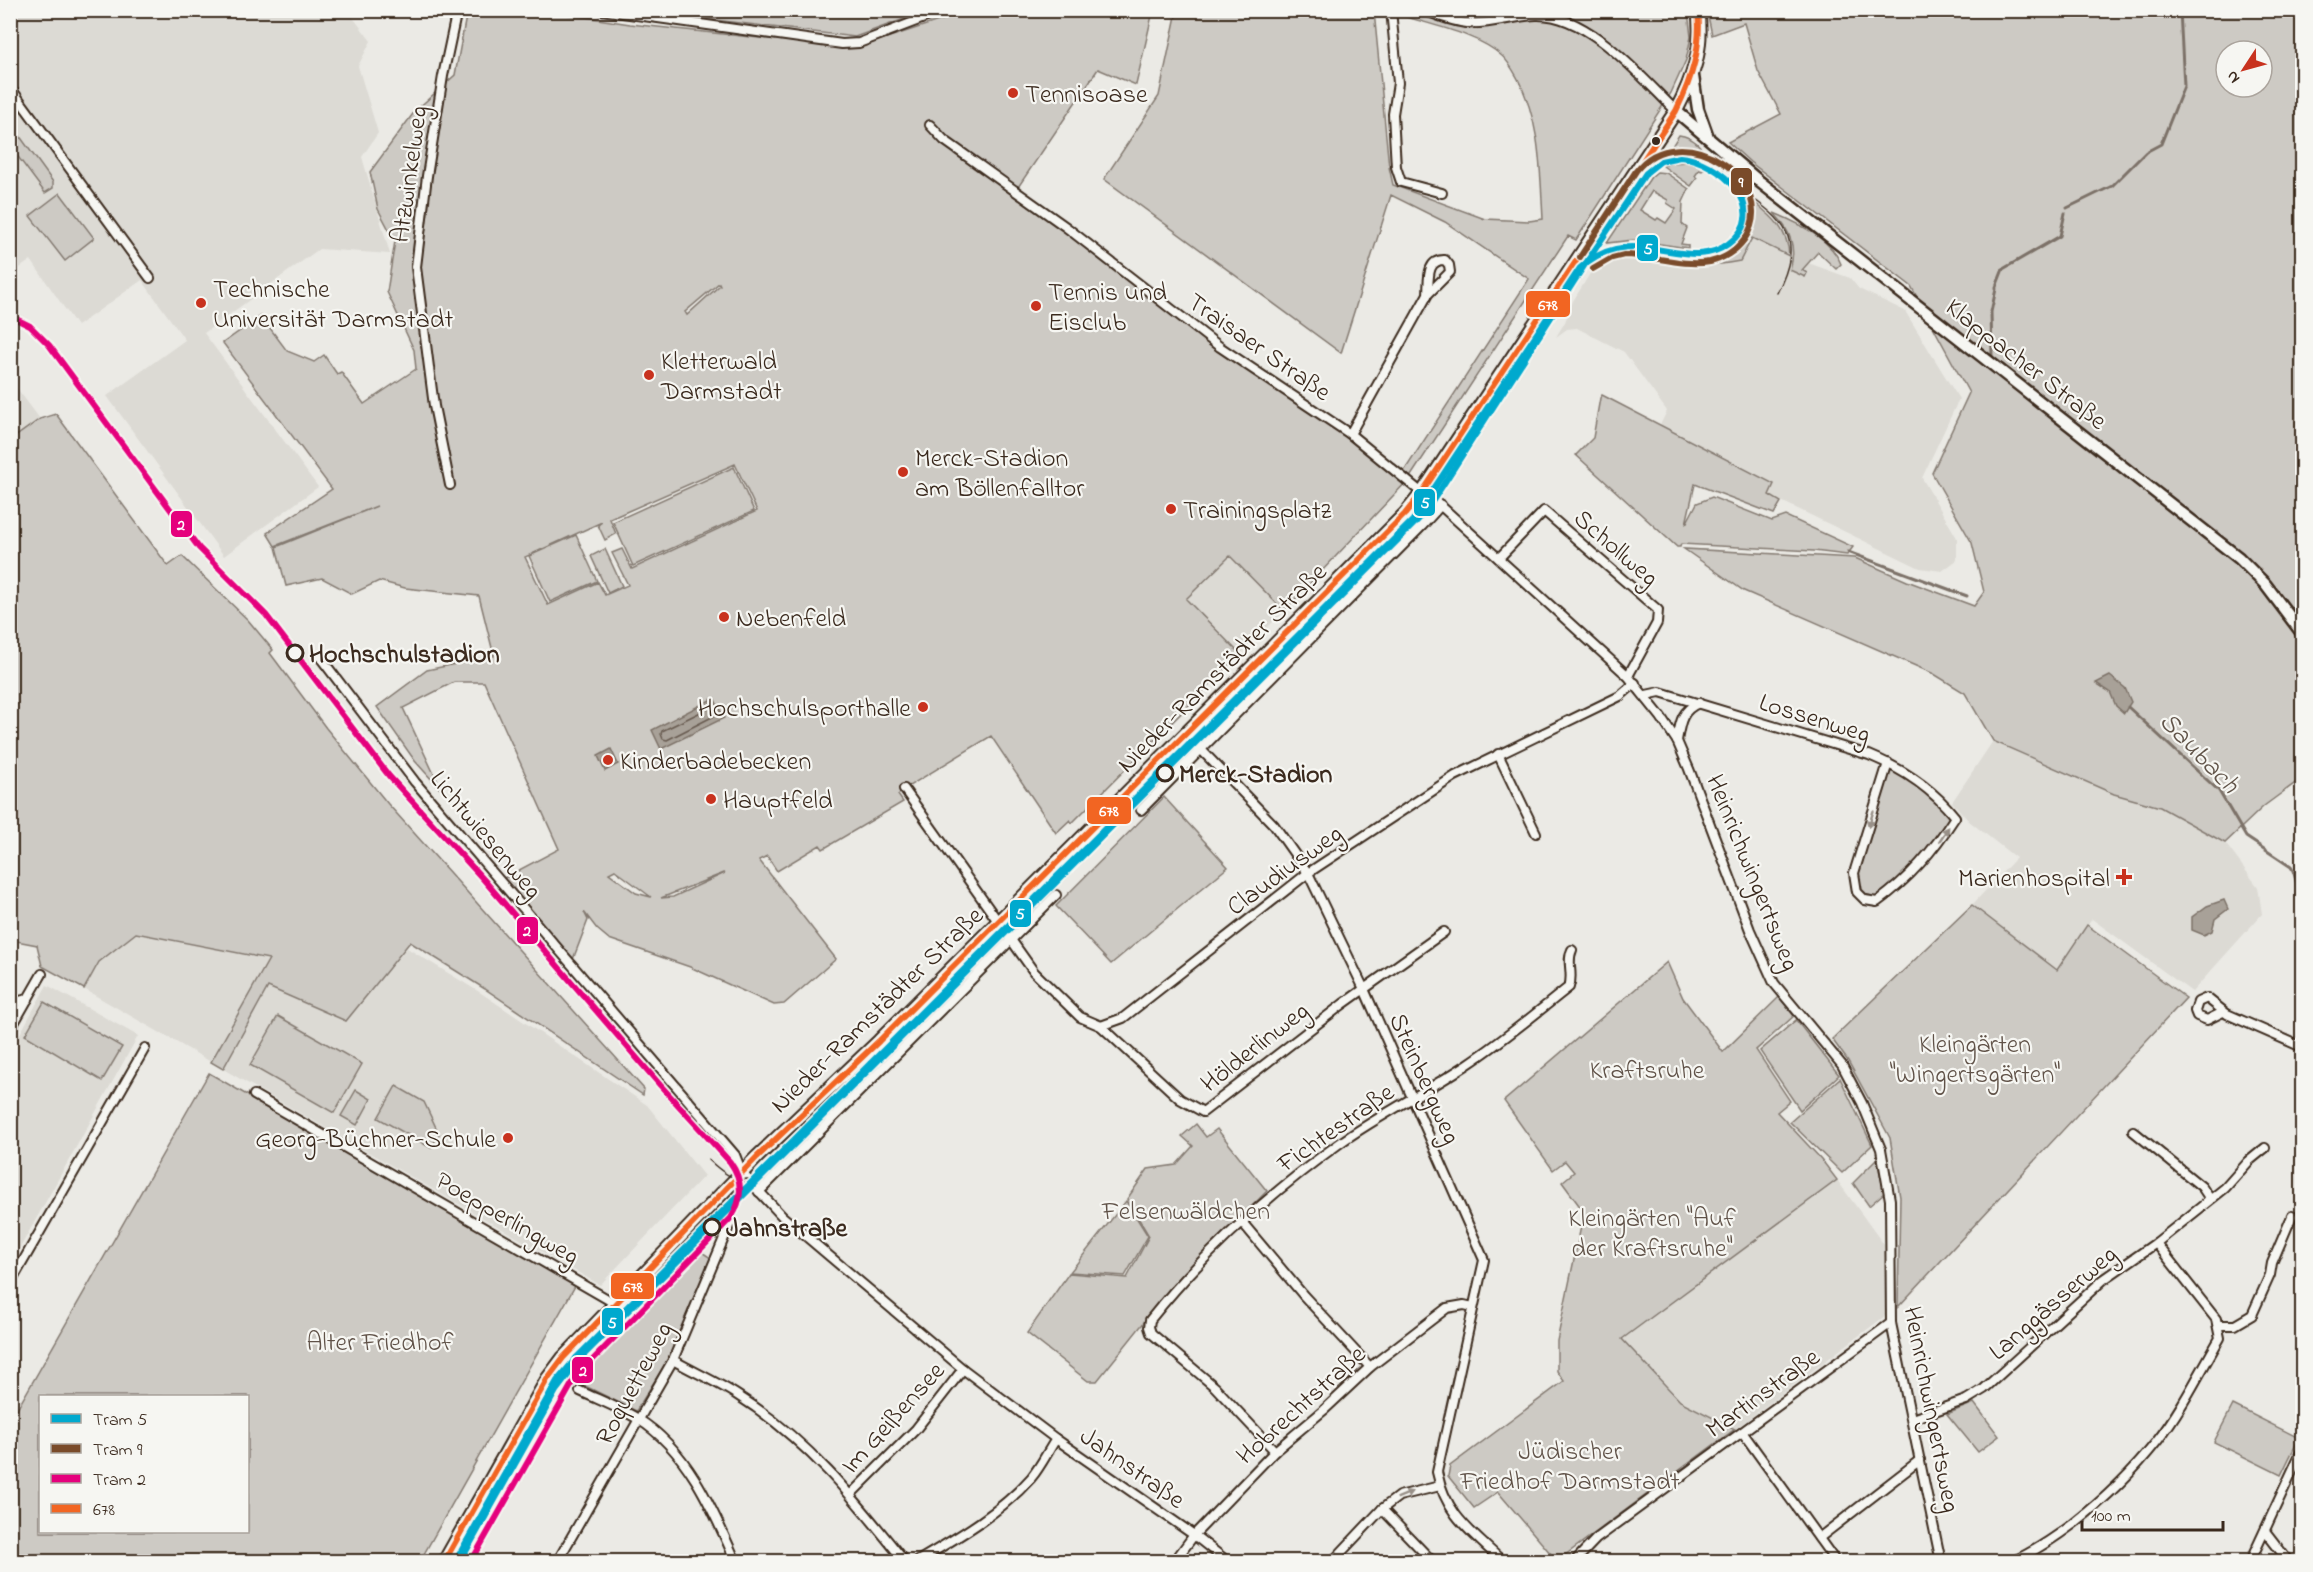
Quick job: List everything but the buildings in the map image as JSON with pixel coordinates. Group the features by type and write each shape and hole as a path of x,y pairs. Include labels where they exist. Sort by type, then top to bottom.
{"main road":[{"name":"Nieder-Ramstädter Straße","path":"444,1562 548,1378 563,1358 742,1173 879,1041 1186,734 1405,514 1422,493 1676,111 1693,76 1701,39 1698,10"},
{"name":"Klappacher Straße","path":"1693,76 1701,122 1711,143"},
{"name":"Klappacher Straße","path":"1676,111 1711,143 2239,558 2265,584 2302,633"}],"street":[{"name":"Atzwinkelweg","path":"450,485 434,406 416,267 427,176 443,76 457,10"},
{"path":"601,10 842,44 859,43 945,10"},
{"path":"1391,10 1398,83 1393,114 1396,167 1401,182 1442,193"},
{"path":"1423,10 1468,23 1536,15 1559,18 1588,32 1604,44 1676,111"},
{"path":"10,87 150,278"},
{"name":"Traisaer Straße","path":"930,125 944,140 1066,227 1220,347 1350,434 1422,493"},
{"path":"1350,434 1428,294"},
{"name":"Heinrichwingertsweg","path":"1422,493 1441,505 1646,695 1677,741 1754,941 1774,983 1842,1065 1862,1103 1881,1149 1890,1200 1891,1323 1941,1562"},
{"name":"Nieder-Ramstädter Straße","path":"1141,810 1441,505"},
{"name":"Schollweg","path":"1499,558 1544,511 1658,610 1656,623 1628,676"},
{"name":"Lichtwiesenweg","path":"320,657 415,782 735,1155 742,1173"},
{"name":"Claudiusweg","path":"1101,1026 1122,1018 1308,873 1455,776 1620,696 1635,683"},
{"name":"Lossenweg","path":"1646,695 1660,692 1869,755 1888,763 1909,774 1946,805 1955,817 1920,865 1900,886 1877,902 1865,900 1857,892 1854,873 1888,763"},
{"path":"1677,741 1683,715 1687,709 1699,703"},
{"name":"Steinbergweg","path":"1186,734 1274,825 1308,873 1364,989 1484,1260 1437,1472 1440,1486"},
{"path":"1498,754 1536,833"},
{"name":"Hölderlinweg","path":"904,789 1034,972 1080,1017 1101,1026 1180,1099 1203,1112 1364,989 1444,932"},
{"name":"Nieder-Ramstädter Straße","path":"759,1192 1056,895"},
{"name":"Fichtestraße","path":"1275,1451 1215,1387 1149,1330 1150,1320 1184,1280 1242,1222 1340,1143 1470,1062 1569,987 1572,979 1569,957 1572,950"},
{"path":"10,1030 42,974"},
{"path":"10,1003 28,999"},
{"path":"2223,1012 2302,1047"},
{"path":"10,1284 145,1048"},
{"name":"Poepperlingweg","path":"254,1095 616,1304"},
{"path":"2133,1131 2202,1187 2210,1199"},
{"name":"Langgässerweg","path":"1912,1419 1966,1400 1984,1389 2103,1280 2225,1188 2249,1161 2265,1148"},
{"name":"Jahnstraße","path":"742,1173 782,1216 963,1369 1056,1439 1194,1535 1228,1562"},
{"path":"2217,1325 2235,1325 2252,1315 2292,1216"},
{"name":"Roquetteweg","path":"557,1562 673,1360 732,1219"},
{"path":"1242,1222 1304,1296 1370,1367"},
{"path":"2011,1562 2033,1553 2051,1540 2091,1510 2128,1476 2159,1439 2220,1338 2216,1319 2156,1242"},
{"name":"Hobrechtstraße","path":"1174,1562 1194,1535 1275,1451 1370,1367 1447,1308 1464,1305 1473,1307"},
{"name":"Martinstraße","path":"1574,1562 1596,1539 1891,1323"},
{"path":"673,1360 737,1395 794,1437 818,1458 851,1494 905,1562"},
{"name":"Im Geißensee","path":"851,1494 916,1429 963,1369"},
{"path":"580,1391 638,1419 659,1436 687,1466 718,1521 736,1562"},
{"path":"1743,1432 1819,1538 1831,1560"},
{"path":"916,1562 1002,1507 1033,1476 1056,1439"},
{"path":"2250,1562 2302,1450"},
{"path":"1819,1538 1920,1460"},
{"path":"1332,1562 1382,1509 1406,1492 1440,1486 1446,1502 1456,1516 1503,1562"},
{"path":"1382,1509 1433,1562"},
{"path":"2265,1531 2289,1562"}],"shaded area":[{"name":"Technische Universität Darmstadt","path":"11,11 348,11 371,41 358,66 378,133 362,157 390,254 319,249 204,333 318,487 224,556 107,396 185,340 142,280 77,326 31,260 11,274"},
{"path":"1752,238 1786,255 1850,278 1859,289 1905,311 1959,399 1922,478 1957,538 1957,560 1942,571 1920,568 1769,495 1774,484 1660,425 1667,411 1624,352 1577,328 1567,329 1556,337 1573,301 1596,264 1608,253 1620,251 1669,263 1725,264 1744,255"},
{"path":"10,379 40,419 11,440 10,440"},
{"path":"1230,556 1284,611 1240,654 1186,599"},
{"name":"Marienhospital","path":"1993,741 2114,794 2160,807 2225,843 2258,887 2262,914 2192,992 2092,919 2057,970 1972,905 2016,858 1969,821 1952,802"},
{"path":"136,933 270,959 211,1062 84,989 99,962"},
{"name":"Georg-Büchner-Schule","path":"407,948 481,993 647,1105 704,1176 600,1285 223,1069 268,986 346,1020"},
{"path":"47,985 138,1036 11,1264 11,1050"},
{"path":"1837,1180 1884,1245 1885,1316 1735,1429 1680,1401 1622,1339"}],"green space":[{"path":"467,11 546,11 630,24 843,47 862,46 969,11 1153,11 1136,85 1098,69 1014,193 1403,473 1529,279 1445,222 1391,195 1341,353 1104,179 1159,96 1177,11 1374,11 1389,167 1393,185 1485,219 1529,221 1543,219 1538,147 1526,96 1509,64 1492,48 1454,31 1400,15 1399,11 1688,11 1691,37 1686,60 1671,93 1576,240 1568,236 1409,479 1284,611 1230,556 1186,599 1240,654 1072,823 1070,820 1056,833 991,736 904,789 898,795 903,802 823,849 820,845 777,871 767,856 759,860 836,959 784,1004 774,1005 690,967 609,939 597,929 584,912 588,920 572,962 502,879 559,849 484,682 454,682 403,708 442,791 415,761 377,707 427,670 494,656 479,596 405,588 379,581 352,594 322,578 286,586 276,547 377,506 275,546 267,533 332,489 223,343 261,316 287,351 314,362 324,355 337,374 341,372 364,404 416,369 414,350 387,292 395,241 378,209 370,172 415,111 455,75","holes":["719,283 720,285 687,315 685,312","735,464 757,511 632,569 622,549 612,553 628,585 605,595 598,582 548,605 525,557 602,522 598,525 605,540 616,534 610,519","615,870 651,897 636,893 609,873","725,873 673,897 661,898"]},
{"path":"640,11 926,11 855,37"},
{"path":"1707,11 2302,11 2302,778 2264,806 2225,843 2160,807 2114,794 1993,741 1965,693 1934,674 1744,591 1684,549 1855,558 1907,581 1974,606 1984,592 1972,543 1932,473 1969,393 1911,286 1750,162 1728,142 1781,114 1758,71 1744,23 1712,35"},
{"path":"11,124 53,182 53,188 45,193 16,154 11,158"},
{"path":"1679,135 1696,143 1705,159 1688,154 1665,157"},
{"path":"1688,162 1705,168 1702,171 1699,170 1691,186 1663,166 1671,163"},
{"path":"1723,167 1748,186 1751,192 1723,172"},
{"path":"1657,172 1666,173 1689,189 1683,202 1682,224 1687,228 1681,244 1688,245 1688,248 1633,240 1607,243 1651,177","holes":["1652,191 1668,200 1667,203 1676,209 1666,223 1640,210"]},
{"path":"60,193 94,238 65,261 30,216"},
{"path":"1754,202 1779,225 1786,239 1789,256 1752,238 1740,261 1720,264 1676,265 1621,252 1597,257 1612,250 1628,247 1688,256 1718,254 1730,247 1740,235 1746,219 1745,203"},
{"path":"1774,213 1813,233 1830,247 1841,264 1836,269 1818,252 1802,270 1807,273 1805,277 1790,270 1793,254 1791,239"},
{"path":"1602,395 1774,484 1769,495 1781,502 1774,514 1695,484 1686,524 1697,503 1712,497 1772,521 1786,516 1853,547 1847,555 1814,551 1681,544 1677,547 1576,455 1593,438"},
{"path":"56,414 168,566 182,556 248,620 273,650 270,653 326,728 388,804 644,1089 643,1095 485,989 410,942 346,1021 268,987 223,1069 211,1062 269,959 136,933 99,962 84,989 42,966 37,945 11,940 11,440 40,419"},
{"path":"734,467 754,511 633,566 613,522"},
{"path":"576,535 597,581 550,602 529,556"},
{"path":"605,549 622,586 608,593 591,556"},
{"path":"1891,768 1920,788 1950,817 1918,862 1900,880 1876,898 1861,892 1857,873"},
{"path":"1164,797 1228,867 1111,964 1056,906"},
{"name":"Kleingärten \"Wingertsgärten\"","path":"1972,905 2057,970 2087,925 2186,998 1898,1307 1900,1197 1890,1138 1848,1061 1832,1039"},
{"path":"1667,962 1683,998 1723,1052 1779,997 1794,1016 1756,1050 1790,1101 1777,1112 1821,1159 1837,1180 1622,1339 1680,1401 1735,1429 1557,1561 1498,1492 1474,1508 1448,1476 1450,1466 1564,1381 1557,1371 1557,1341 1584,1212 1562,1182 1574,1172 1565,1161 1553,1170 1504,1101"},
{"path":"44,1002 122,1047 102,1081 25,1035"},
{"path":"278,1016 362,1064 334,1113 250,1065"},
{"path":"1796,1020 1839,1075 1800,1110 1760,1051"},
{"name":"Alter Friedhof","path":"209,1073 575,1286 420,1561 11,1561 11,1420"},
{"path":"1840,1078 1872,1145 1842,1173 1790,1122"},
{"path":"396,1086 424,1102 439,1134 431,1148 378,1118"},
{"path":"356,1090 371,1099 357,1125 341,1116"},
{"name":"Felsenwäldchen","path":"1196,1124 1206,1137 1217,1129 1267,1191 1157,1306 1097,1381 1088,1381 1027,1333 1069,1273 1127,1278 1149,1236 1127,1199 1148,1169 1176,1165 1193,1146 1182,1136"},
{"path":"1877,1159 1884,1193 1869,1206 1853,1183"},
{"path":"1126,1201 1148,1236 1125,1276 1070,1272"},
{"path":"697,1249 714,1260 669,1358 636,1411 577,1382 632,1325"},
{"path":"1974,1403 1999,1436 1978,1452 1947,1414"},
{"path":"2233,1405 2299,1438 2281,1475 2214,1442"}],"water":[{"path":"2110,676 2125,688 2131,702 2124,713 2116,706 2110,692 2096,683"},
{"path":"714,698 724,718 661,749 652,730"},
{"name":"Kinderbadebecken","path":"611,749 618,764 605,771 598,756"},
{"path":"2224,900 2228,909 2215,919 2212,931 2204,935 2192,930 2192,917 2207,906"}],"waterway":[{"path":"2067,208 2112,186 2146,152 2161,144 2184,86 2180,10"},
{"path":"1996,287 2003,269 2060,236 2065,213"},
{"path":"1992,357 1991,312 1996,289"},
{"path":"1848,552 1967,596"},
{"name":"Saubach","path":"2128,707 2219,791 2246,837 2291,867 2302,907"}],"tram line":[{"name":"9","path":"1580,257 1636,171 1655,155 1677,149 1700,152 1722,162 1739,177 1750,197 1753,218 1744,240 1720,259 1689,263 1624,255 1612,258 1593,269"},
{"name":"5","path":"1680,157 1695,160 1710,167 1736,189 1743,202 1745,216 1741,231 1728,244 1713,252 1696,254 1643,247 1624,247 1605,252 1586,263 1646,173 1661,161 1680,157"},
{"path":"1731,182 1775,216 1784,227 1789,240 1790,254 1786,272 1777,293"},
{"name":"5","path":"455,1562 557,1381 577,1357 1413,520 1580,268 1586,263"},
{"name":"5","path":"460,1562 556,1391 582,1357 1418,520 1434,499 1586,263"},
{"name":"2","path":"14,318 30,326 49,345 199,548 266,615 389,776 484,880 660,1085 730,1162 737,1176 740,1190 738,1204 731,1218 576,1377 471,1562"},
{"path":"709,1160 725,1173 739,1179 754,1177 771,1167"}],"transit line":[{"name":"678","path":"444,1562 548,1378 563,1358 757,1157 879,1041 1405,514 1422,493 1676,111 1687,86 1697,50 1698,10"}],"place":[{"name":"Tennisoase","path":"1013,93"},
{"name":"Technische Universität Darmstadt","path":"201,303"},
{"name":"Tennis und Eisclub","path":"1036,306"},
{"name":"Kletterwald Darmstadt","path":"649,375"},
{"name":"Merck-Stadion am Böllenfalltor","path":"903,472"},
{"name":"Trainingsplatz","path":"1171,509"},
{"name":"Nebenfeld","path":"724,617"},
{"name":"Hochschulstadion","path":"295,653"},
{"name":"Hochschulsporthalle","path":"923,707"},
{"name":"Kinderbadebecken","path":"608,760"},
{"name":"Merck-Stadion","path":"1165,773"},
{"name":"Hauptfeld","path":"711,799"},
{"name":"Marienhospital","path":"2124,877"},
{"name":"Georg-Büchner-Schule","path":"508,1138"},
{"name":"Jahnstraße","path":"712,1227"}],"park label":[{"name":"Kraftsruhe","path":"1647,1069"},
{"name":"Kleingärten \"Auf der Kraftsruhe\"","path":"1652,1232"},
{"name":"Jüdischer Friedhof Darmstadt","path":"1570,1465"}]}
